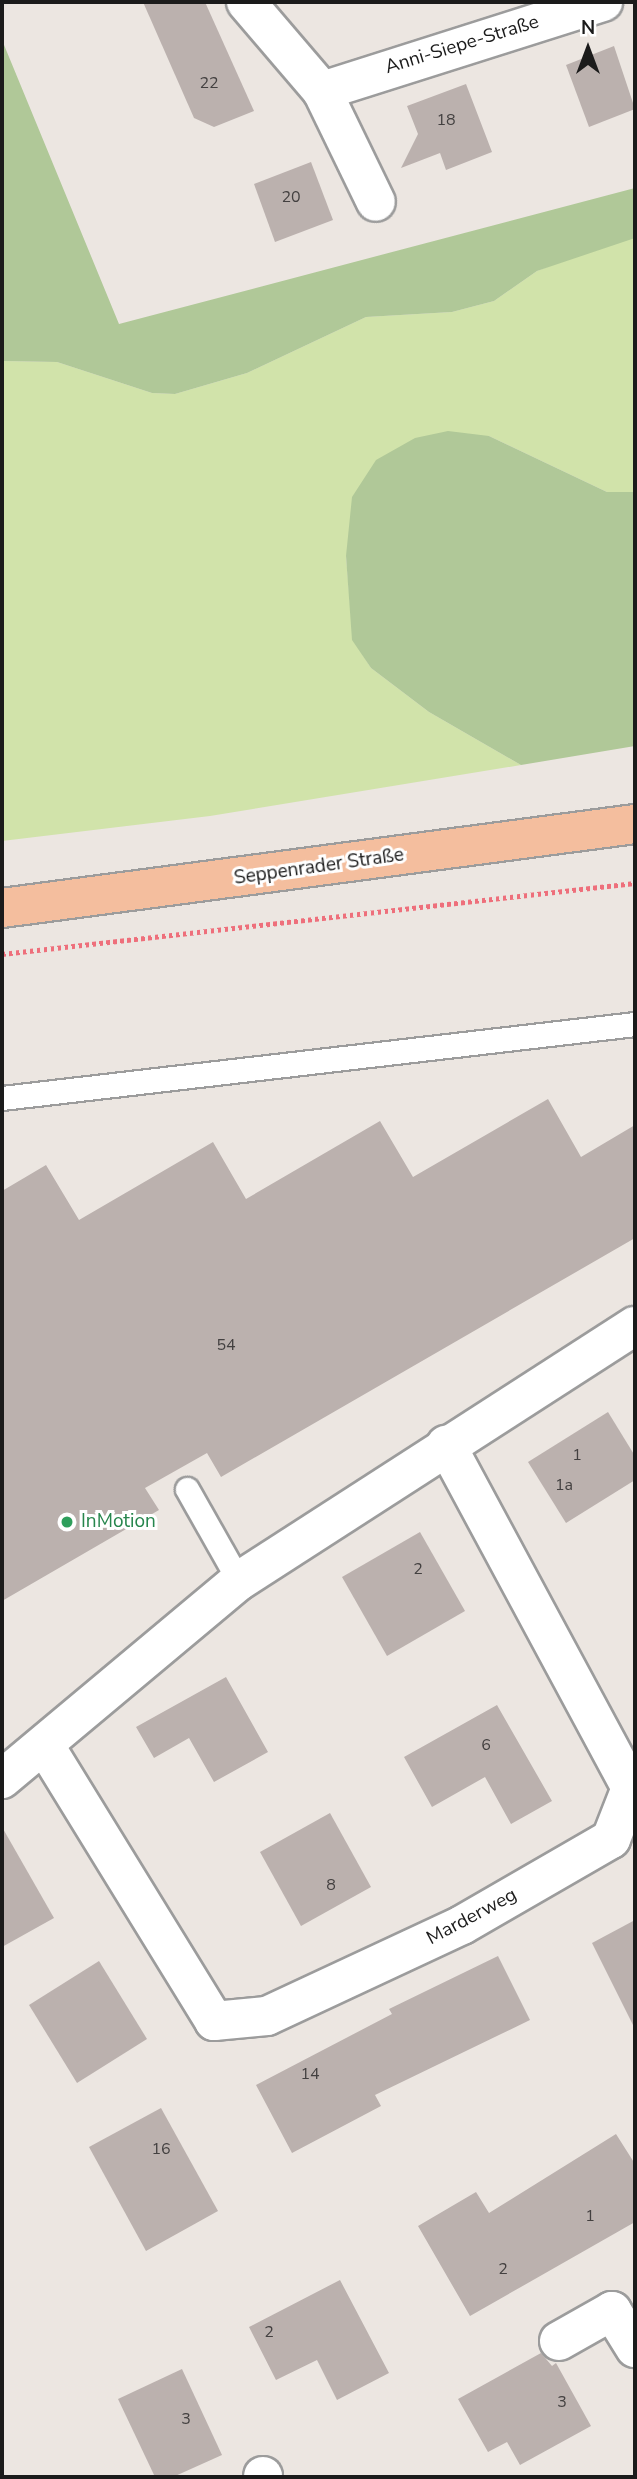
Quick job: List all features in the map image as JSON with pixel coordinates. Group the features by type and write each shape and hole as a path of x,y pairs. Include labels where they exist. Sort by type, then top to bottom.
{"main road":[{"name":"Seppenrader Straße","path":"2,908 635,824"}],"street":[{"path":"246,2 322,91 376,202"},
{"name":"Anni-Siepe-Straße","path":"322,91 603,2"},
{"path":"2,1779 45,1746 239,1581 446,1445 635,1326"},
{"name":"Marderweg","path":"45,1746 214,2021 267,2016 462,1925 611,1839 631,1788 446,1445"},
{"path":"559,2341 612,2311 635,2348"}],"lane":[{"path":"2,1098 635,1024"},
{"path":"187,1489 239,1581"}],"path":[{"path":"2,954 635,883"}],"green space":[{"path":"2,40 119,324 635,188 635,238 537,271 494,301 452,312 366,317 247,373 175,394 152,393 57,362 2,361"},
{"path":"623,238 635,238 635,492 607,492 489,436 346,556 353,640 371,668 429,712 521,765 210,816 2,841 2,361 57,362 152,393 175,394 247,373 366,317 452,312 494,301 537,271"},
{"path":"448,431 489,436 607,492 635,492 635,746 521,765 429,712 371,668 352,640 346,556 352,497 376,460 415,438"}],"building":[{"path":"143,2 205,2 254,111 214,127 194,118"},
{"path":"614,46 635,109 589,127 566,65"},
{"path":"466,84 492,152 446,170 440,153 401,168 418,134 407,106"},
{"path":"311,162 333,220 275,242 254,184"},
{"path":"548,1099 581,1157 635,1125 635,1238 221,1477 207,1453 145,1488 159,1510 2,1601 2,1191 46,1165 79,1220 213,1142 246,1199 380,1121 413,1177"},
{"path":"608,1412 635,1456 635,1480 566,1523 528,1462"},
{"path":"420,1532 465,1611 387,1656 342,1577"},
{"path":"226,1677 268,1752 214,1782 189,1738 154,1758 136,1727"},
{"path":"497,1705 552,1801 511,1824 485,1777 432,1807 404,1757"},
{"path":"330,1813 371,1887 301,1926 260,1852"},
{"path":"2,1827 54,1918 2,1947"},
{"path":"635,1920 635,2029 592,1943"},
{"path":"498,1956 530,2020 375,2095 381,2106 292,2153 256,2085 392,2014 389,2009"},
{"path":"99,1961 147,2039 77,2083 29,2005"},
{"path":"161,2108 218,2211 146,2251 89,2147"},
{"path":"616,2134 635,2164 635,2222 470,2316 418,2226 476,2192 489,2213"},
{"path":"340,2280 389,2373 337,2400 317,2360 276,2380 249,2327"},
{"path":"541,2353 552,2366 556,2363 591,2426 520,2465 507,2442 488,2452 458,2399"},
{"path":"182,2369 222,2455 173,2477 155,2477 118,2399"}],"place":[{"name":"InMotion","path":"67,1522"}]}
